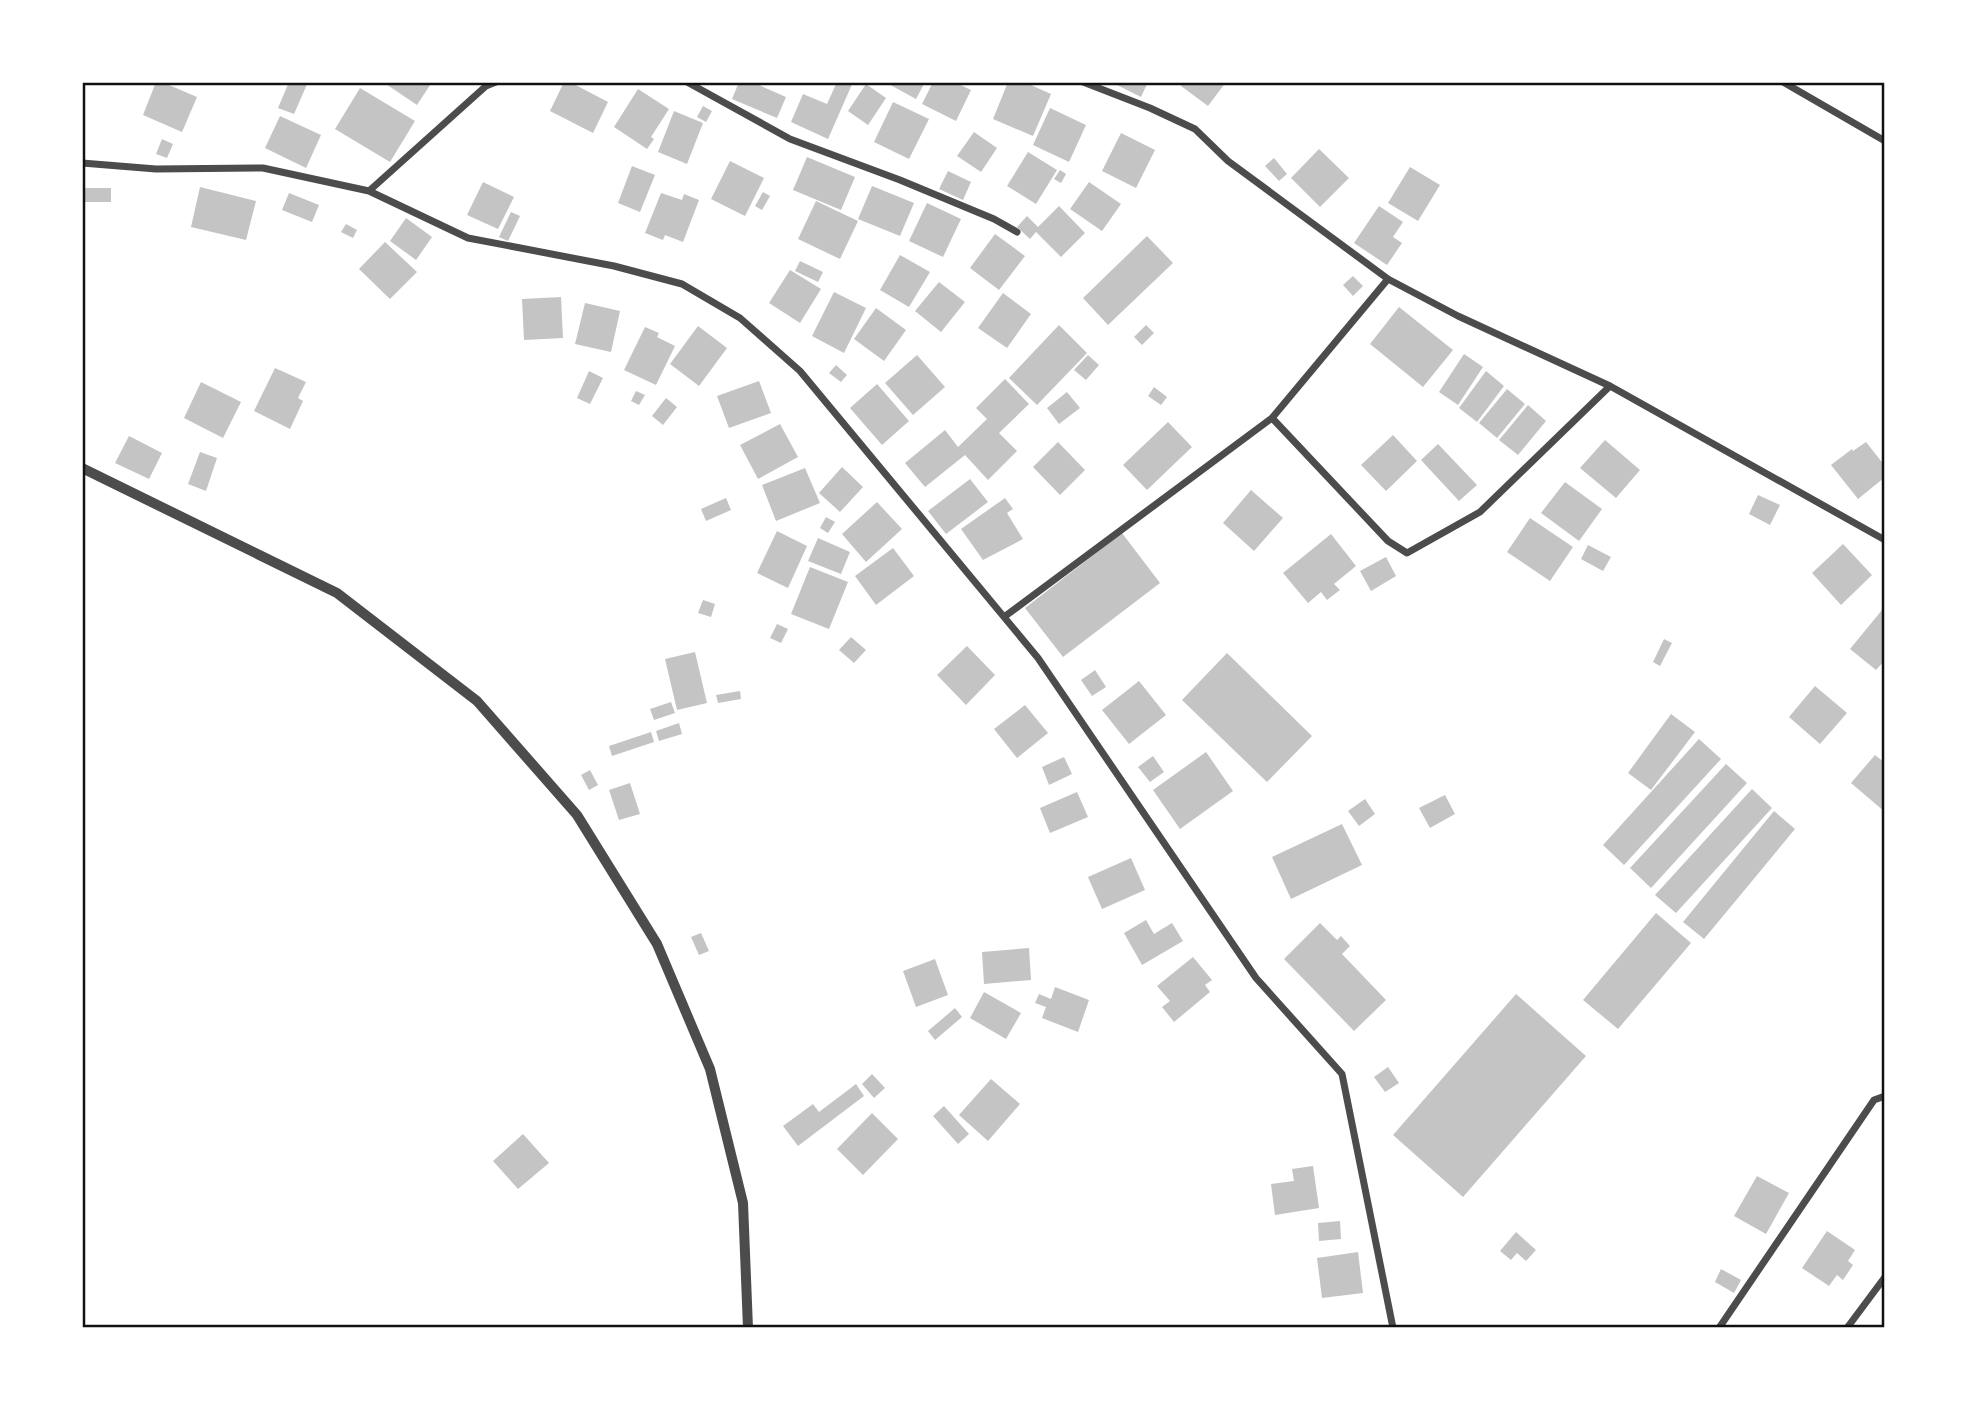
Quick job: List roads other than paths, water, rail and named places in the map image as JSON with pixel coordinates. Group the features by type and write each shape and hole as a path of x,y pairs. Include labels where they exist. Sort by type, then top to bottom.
{"street":[{"path":"369,191 485,84 496,82"},
{"path":"687,82 790,139 900,180 994,219 1017,232"},
{"path":"1083,82 1195,129 1228,161 1388,279 1458,316 1610,386 1885,540"},
{"path":"1783,82 1885,141"},
{"path":"82,163 156,169 263,168 369,191 467,238 614,266 682,284 740,318 800,371 1038,658 1256,978 1342,1074 1393,1328"},
{"path":"1004,617 1272,418 1388,279"},
{"path":"1272,418 1388,541 1407,553 1480,512 1610,386"},
{"path":"82,468 337,593 477,701 577,815 657,944 710,1069 743,1203 748,1328"},
{"path":"1719,1328 1874,1100 1885,1096"},
{"path":"1847,1328 1885,1277"}]}
